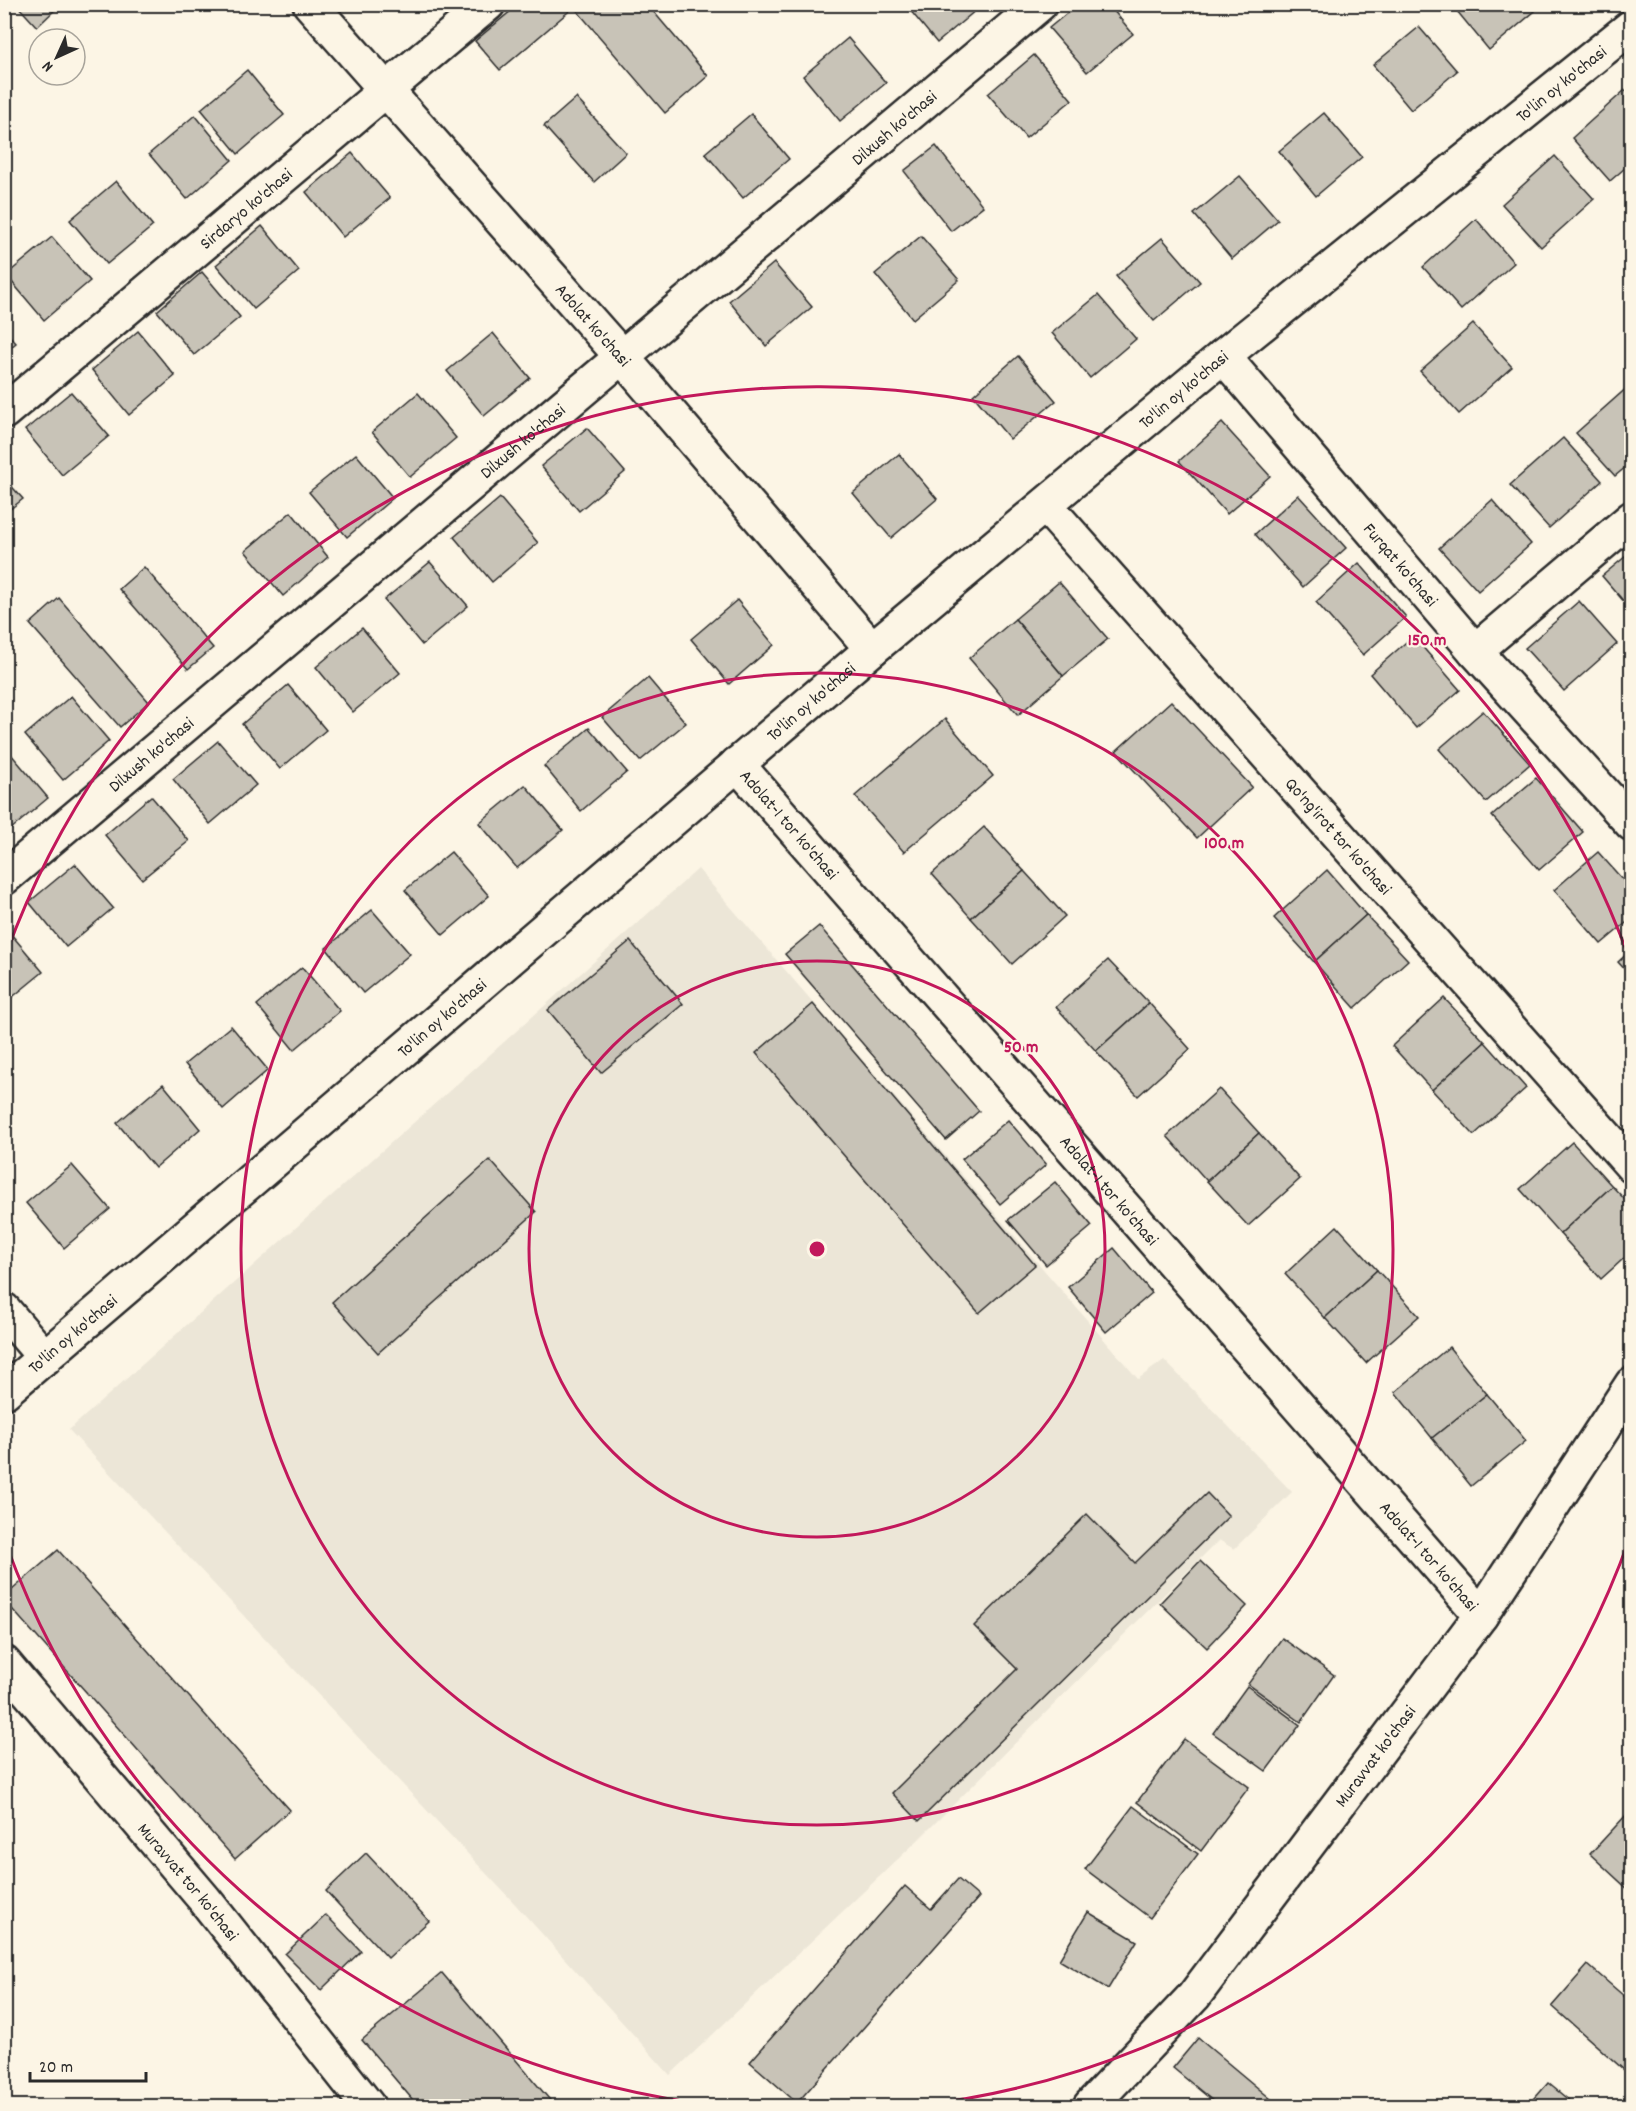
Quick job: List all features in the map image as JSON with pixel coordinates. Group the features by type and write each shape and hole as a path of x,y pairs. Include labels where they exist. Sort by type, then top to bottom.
{"street":[{"name":"Adolat ko'chasi","path":"310,4 622,357 872,649"},
{"name":"Sirdaryo ko'chasi","path":"4,412 488,4"},
{"name":"Dilxush ko'chasi","path":"4,878 1040,4"},
{"name":"To'lin oy ko'chasi","path":"4,1392 872,649 1223,356 1632,26"},
{"name":"Furqat ko'chasi","path":"1223,356 1475,651 1632,824"},
{"name":"Qo'ng'irot tor ko'chasi","path":"1046,506 1632,1166"},
{"path":"1475,651 1632,518"},
{"name":"Adolat-1 tor ko'chasi","path":"737,764 1482,1615"},
{"path":"4,1310 45,1358"},
{"name":"Muravvat ko'chasi","path":"1090,2106 1194,1996 1482,1615 1632,1384"},
{"name":"Muravvat tor ko'chasi","path":"4,1663 205,1900 368,2106"}],"shaded area":[{"path":"698,869 1138,1379 1164,1360 1292,1492 1234,1549 1219,1540 917,1841 670,2075 515,1904 69,1430"}],"building":[{"path":"16,4 61,4 37,27"},
{"path":"519,4 647,4 708,76 665,113 574,7 500,70 475,41"},
{"path":"905,4 983,4 937,43"},
{"path":"1078,4 1108,4 1133,34 1087,72 1049,28"},
{"path":"1530,4 1535,11 1489,50 1452,5"},
{"path":"1419,27 1457,71 1411,110 1373,65"},
{"path":"848,38 886,83 840,121 803,76"},
{"path":"1034,55 1072,100 1026,138 988,94"},
{"path":"247,70 284,115 238,154 201,109"},
{"path":"1625,90 1632,98 1632,162 1610,181 1572,138"},
{"path":"576,98 626,153 594,182 544,126"},
{"path":"1324,113 1362,157 1316,196 1279,151"},
{"path":"751,114 789,159 743,198 705,153"},
{"path":"195,115 232,160 187,199 149,154"},
{"path":"936,146 983,206 951,231 904,171"},
{"path":"352,153 390,198 343,237 306,192"},
{"path":"1555,156 1594,199 1541,247 1502,204"},
{"path":"1240,176 1278,220 1232,259 1194,214"},
{"path":"116,181 153,226 107,264 70,220"},
{"path":"1476,219 1514,263 1461,310 1423,267"},
{"path":"262,226 299,271 254,309 216,265"},
{"path":"921,236 959,280 913,319 875,274"},
{"path":"52,237 90,281 44,320 6,275"},
{"path":"1162,238 1200,282 1154,321 1116,276"},
{"path":"774,263 812,307 766,346 729,301"},
{"path":"202,272 240,317 194,355 157,311"},
{"path":"1098,295 1136,339 1090,378 1052,333"},
{"path":"1473,324 1512,367 1459,414 1420,371"},
{"path":"4,330 16,343 4,353"},
{"path":"138,331 175,376 129,415 92,370"},
{"path":"493,333 530,378 484,416 447,371"},
{"path":"1018,356 1056,401 1010,439 973,395"},
{"path":"1629,386 1632,388 1632,462 1615,476 1576,433"},
{"path":"71,392 109,436 62,475 25,430"},
{"path":"418,393 456,438 410,477 372,432"},
{"path":"1222,423 1270,476 1227,514 1179,461"},
{"path":"587,428 625,472 579,511 541,466"},
{"path":"1563,438 1602,481 1549,528 1510,485"},
{"path":"356,454 393,498 347,537 309,492"},
{"path":"899,454 937,499 891,538 853,493"},
{"path":"4,478 23,499 4,514"},
{"path":"1298,495 1346,548 1303,587 1255,534"},
{"path":"500,498 538,543 492,582 454,537"},
{"path":"1492,500 1531,544 1478,591 1439,548"},
{"path":"291,512 328,557 283,596 245,551"},
{"path":"1632,551 1632,611 1602,576"},
{"path":"430,562 468,606 422,645 384,600"},
{"path":"1359,563 1406,617 1363,655 1316,602"},
{"path":"144,567 213,648 188,669 119,589"},
{"path":"1059,582 1108,639 1063,676 1015,619"},
{"path":"59,598 149,702 120,727 30,624"},
{"path":"737,600 774,645 729,684 691,639"},
{"path":"1579,601 1617,644 1564,691 1525,648"},
{"path":"1015,619 1063,676 1018,715 969,658"},
{"path":"362,628 400,673 353,712 316,667"},
{"path":"1413,636 1460,690 1416,728 1370,674"},
{"path":"648,678 686,723 640,761 602,717"},
{"path":"288,685 326,730 280,769 242,724"},
{"path":"71,696 109,741 63,780 25,735"},
{"path":"1171,701 1252,787 1197,838 1116,751"},
{"path":"1483,711 1530,764 1486,802 1439,749"},
{"path":"945,719 993,776 904,852 855,796"},
{"path":"589,728 627,772 581,811 544,766"},
{"path":"218,741 256,785 210,824 173,779"},
{"path":"10,753 48,798 4,835 4,758"},
{"path":"1536,778 1583,832 1539,870 1492,816"},
{"path":"525,785 563,830 517,868 479,823"},
{"path":"151,796 189,841 142,879 105,835"},
{"path":"984,827 1024,871 971,918 932,874"},
{"path":"451,852 489,896 443,935 405,890"},
{"path":"1598,852 1632,890 1632,918 1601,944 1554,890"},
{"path":"75,864 113,908 66,947 29,902"},
{"path":"1327,870 1366,915 1314,962 1274,918"},
{"path":"1024,871 1065,916 1012,964 971,918"},
{"path":"372,910 410,954 363,993 326,948"},
{"path":"1366,915 1408,960 1355,1008 1314,962"},
{"path":"819,926 979,1111 946,1140 785,954"},
{"path":"4,928 43,972 4,1004"},
{"path":"630,941 683,1004 601,1073 548,1010"},
{"path":"1632,949 1632,977 1618,962"},
{"path":"1108,960 1149,1003 1096,1051 1056,1007"},
{"path":"302,967 340,1011 294,1050 257,1005"},
{"path":"1444,998 1485,1042 1432,1090 1392,1046"},
{"path":"1149,1003 1190,1049 1138,1096 1096,1051"},
{"path":"813,1004 1035,1265 979,1313 756,1053"},
{"path":"231,1026 268,1070 223,1109 185,1064"},
{"path":"1485,1042 1526,1088 1474,1135 1432,1090"},
{"path":"163,1084 200,1129 155,1168 117,1123"},
{"path":"1219,1089 1259,1133 1207,1181 1167,1136"},
{"path":"1008,1120 1046,1165 1000,1204 962,1159"},
{"path":"1259,1133 1300,1179 1248,1226 1207,1181"},
{"path":"1572,1142 1612,1186 1560,1234 1520,1189"},
{"path":"490,1160 536,1212 378,1353 332,1302"},
{"path":"72,1165 110,1209 64,1248 26,1203"},
{"path":"1055,1182 1092,1226 1046,1265 1008,1220"},
{"path":"1612,1186 1632,1207 1632,1251 1601,1279 1560,1234"},
{"path":"1337,1226 1377,1270 1325,1318 1285,1274"},
{"path":"1114,1248 1152,1293 1106,1332 1068,1287"},
{"path":"1377,1270 1419,1316 1366,1363 1325,1318"},
{"path":"1449,1347 1487,1394 1432,1438 1395,1392"},
{"path":"1487,1394 1526,1441 1471,1486 1432,1438"},
{"path":"1207,1493 1229,1516 919,1821 892,1793 1017,1669 974,1626 1087,1514 1135,1563"},
{"path":"58,1550 290,1810 235,1859 4,1600 4,1597"},
{"path":"1200,1561 1247,1606 1207,1648 1160,1603"},
{"path":"1282,1638 1334,1675 1301,1722 1248,1684"},
{"path":"1247,1686 1300,1725 1266,1771 1213,1733"},
{"path":"1184,1739 1249,1787 1201,1851 1137,1802"},
{"path":"1133,1806 1198,1854 1150,1918 1085,1869"},
{"path":"1628,1813 1632,1816 1631,1892 1590,1854"},
{"path":"366,1853 429,1921 388,1958 326,1891"},
{"path":"958,1879 979,1897 797,2103 750,2062 905,1886 931,1909"},
{"path":"1088,1912 1137,1941 1108,1989 1059,1960"},
{"path":"326,1915 361,1951 321,1990 285,1954"},
{"path":"1588,1965 1632,2003 1632,2077 1552,2006"},
{"path":"442,1973 555,2106 418,2106 362,2040"},
{"path":"1198,2038 1277,2104 1275,2106 1219,2106 1173,2068"},
{"path":"1548,2083 1576,2106 1528,2106"}]}
